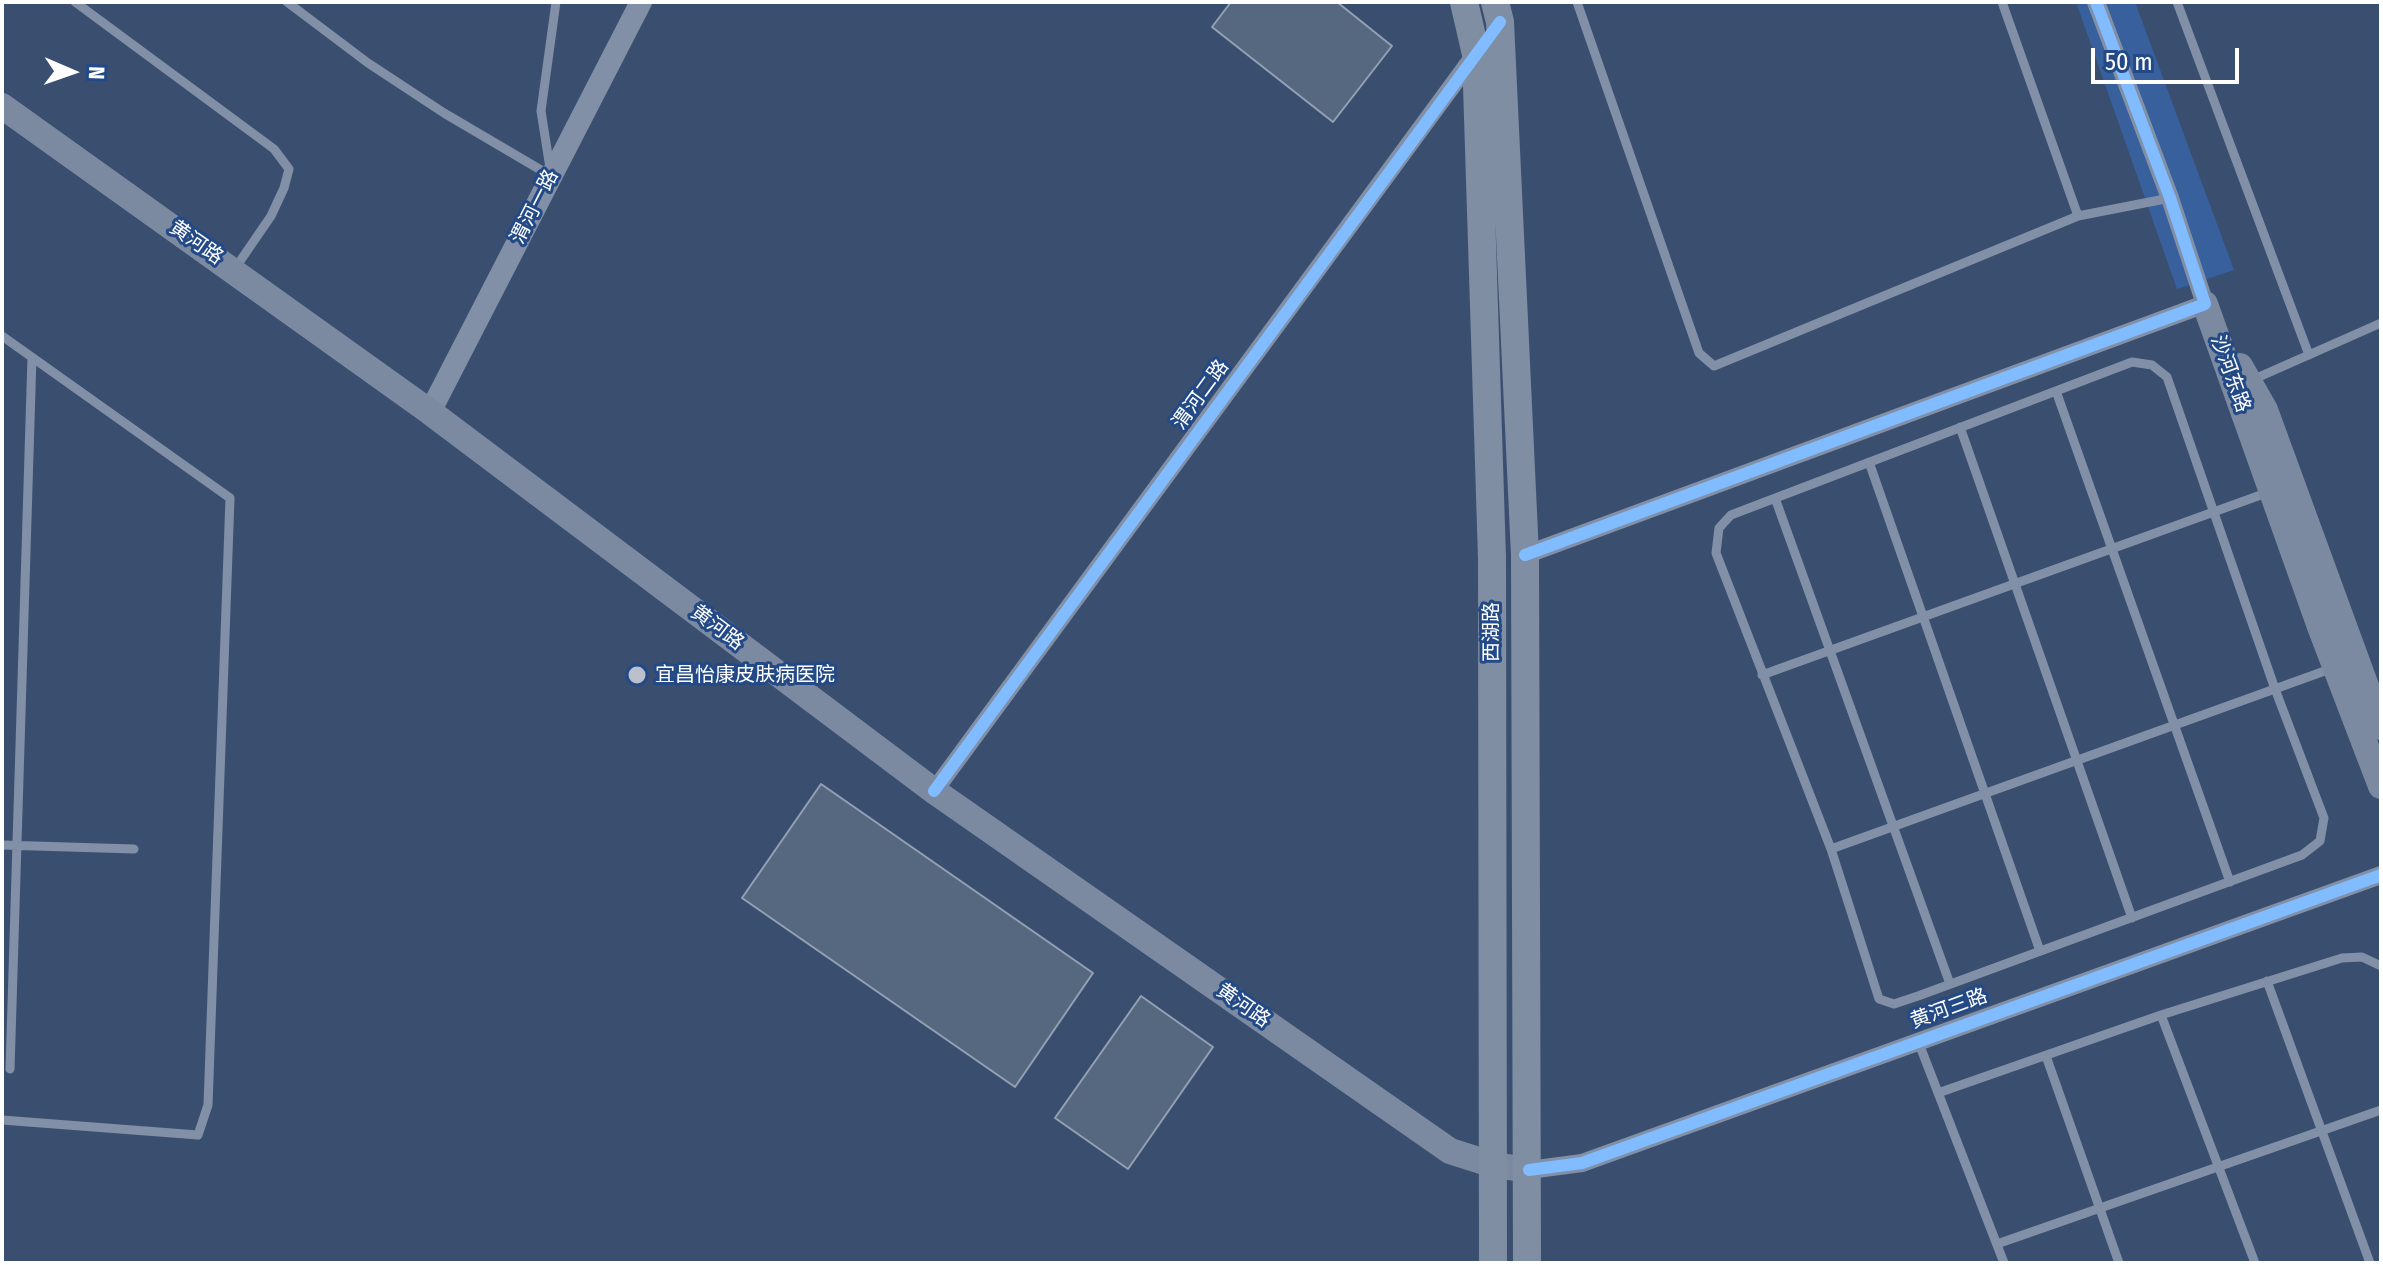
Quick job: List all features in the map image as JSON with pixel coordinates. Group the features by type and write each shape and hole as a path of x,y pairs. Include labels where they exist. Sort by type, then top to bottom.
{"main road":[{"name":"西湖路","path":"1464,2 1476,54 1492,558 1493,1263"},
{"name":"西湖路","path":"1498,12 1525,555 1527,1263"},
{"name":"黄河路","path":"2,106 430,412 934,791 1450,1151 1494,1165 1529,1170"},
{"name":"沙河东路","path":"2205,304 2265,410 2281,487"},
{"name":"沙河东路","path":"2205,304 2281,487 2345,664 2381,786"},
{"name":"沙河东路","path":"2345,664 2381,727"}],"street":[{"name":"渭河一路","path":"430,412 641,2"},
{"path":"1525,555 2205,304 2170,198 2096,2"},
{"name":"渭河二路","path":"934,791 1476,54 1498,12"},
{"name":"黄河三路","path":"1529,1170 1582,1163 2381,875"}],"lane":[{"path":"75,2 274,149 289,169 271,216 234,271"},
{"path":"287,2 368,63 444,113 551,176"},
{"path":"551,176 541,111 556,2"},
{"path":"1577,2 1699,353 1714,366 2078,216 2170,198"},
{"path":"2002,2 2078,216"},
{"path":"2177,2 2309,355"},
{"path":"2249,381 2381,323"},
{"path":"2,336 230,498 208,1105 198,1135 2,1120"},
{"path":"10,1069 32,357"},
{"path":"2132,362 2152,365 2167,377 2275,689 2324,818 2320,841 2302,855 1894,1004 1879,999 1831,849 1716,553 1719,528 1731,515 2056,391 2132,362"},
{"path":"2056,391 2230,882"},
{"path":"1960,427 2132,918"},
{"path":"1869,462 2040,951"},
{"path":"1762,675 2281,487"},
{"path":"1775,498 1950,984"},
{"path":"1831,849 2345,664"},
{"path":"2,845 134,849"},
{"path":"1938,1093 2161,1015 2342,958 2362,957 2381,966"},
{"path":"2267,981 2370,1263"},
{"path":"2161,1015 2255,1263"},
{"path":"1918,1041 2004,1263"},
{"path":"2046,1056 2119,1263"},
{"path":"1997,1244 2381,1110"}],"shaded area":[{"path":"2076,2 2135,2 2234,270 2177,289"}],"building":[{"path":"1231,2 1337,2 1392,46 1333,122 1212,27"},
{"path":"821,784 1093,973 1015,1087 742,898"},
{"path":"1141,996 1213,1047 1128,1169 1055,1118"}],"cycle path":[{"path":"1525,555 2205,304 2170,198 2096,2"},
{"path":"934,791 1500,22"},
{"path":"1529,1170 1582,1163 2381,875"}],"place":[{"name":"宜昌怡康皮肤病医院","path":"637,675"}]}
